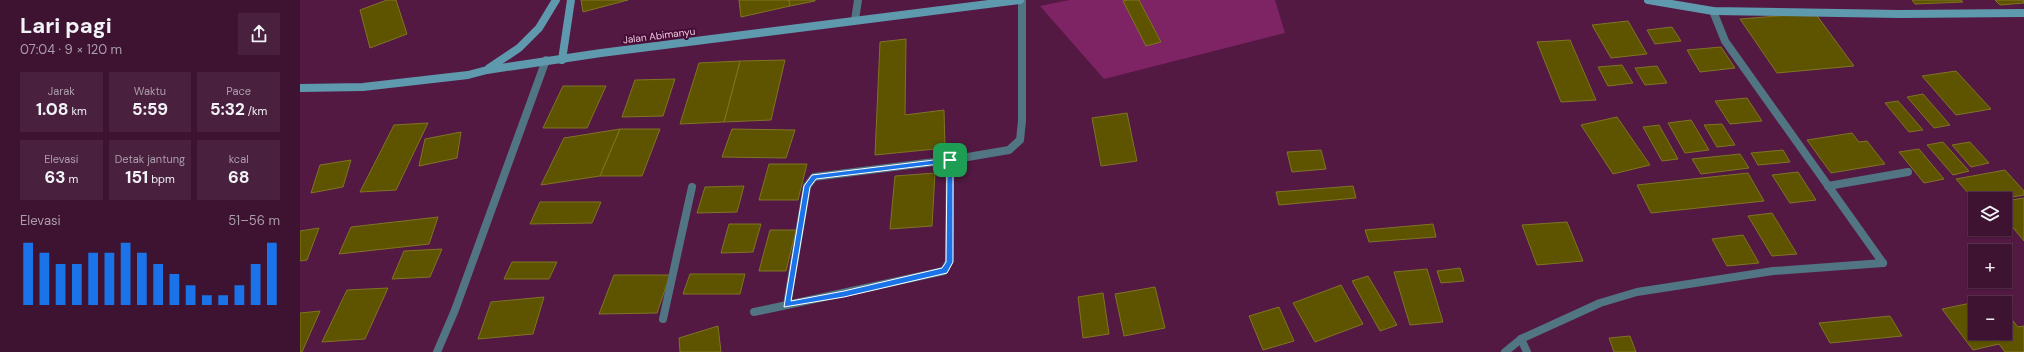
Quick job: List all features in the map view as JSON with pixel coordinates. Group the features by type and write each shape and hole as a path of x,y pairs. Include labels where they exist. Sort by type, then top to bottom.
{"street":[{"path":"487,70 519,48 539,28 556,0"},
{"path":"562,60 571,0"},
{"path":"855,20 858,0"},
{"path":"787,305 807,186 814,177 950,160 1009,150 1020,140 1022,121 1021,0"},
{"name":"Jalan Abimanyu","path":"300,88 363,88 468,75 487,70 546,60 562,60 601,53 1021,0"},
{"path":"1648,0 1664,1 1713,11 1900,14 2024,13"},
{"path":"1505,352 1521,339 1600,303 1637,292 1773,271 1883,263 1725,41 1713,11"},
{"path":"437,352 455,310 546,60"},
{"path":"754,312 844,294 944,270 949,262 950,160"},
{"path":"1828,186 1908,172"},
{"path":"663,319 692,187"},
{"path":"1521,339 1527,352"}],"shaded area":[{"path":"1069,0 1275,0 1285,33 1104,79 1040,6"}],"building":[{"path":"387,0 396,0 407,34 370,48 360,10"},
{"path":"581,0 628,0 583,12"},
{"path":"739,0 789,0 790,6 741,17"},
{"path":"789,0 815,0 815,1 790,6"},
{"path":"1139,0 1161,42 1146,46 1123,1"},
{"path":"1912,0 1961,0 1963,2 1915,4"},
{"path":"1995,0 2023,0 2024,3 2000,5"},
{"path":"1815,13 1854,66 1777,73 1740,19"},
{"path":"1628,21 1647,54 1611,58 1592,25"},
{"path":"1672,27 1681,41 1655,44 1647,30"},
{"path":"906,39 905,115 944,110 945,148 875,155 880,42"},
{"path":"1570,40 1596,100 1561,102 1537,42"},
{"path":"1721,47 1735,68 1700,72 1687,50"},
{"path":"785,60 771,120 724,122 740,61"},
{"path":"740,61 724,122 680,124 699,63"},
{"path":"1622,65 1633,83 1608,86 1598,67"},
{"path":"1657,66 1667,83 1645,85 1635,68"},
{"path":"1956,71 1991,109 1956,115 1922,76"},
{"path":"675,79 663,116 622,117 635,80"},
{"path":"563,86 606,86 587,128 543,128"},
{"path":"1923,94 1950,125 1934,128 1907,97"},
{"path":"1747,98 1762,121 1730,124 1715,101"},
{"path":"1898,101 1923,130 1909,132 1885,103"},
{"path":"1127,113 1137,161 1101,166 1092,118"},
{"path":"1617,117 1650,165 1613,174 1581,125"},
{"path":"1691,120 1709,150 1685,153 1668,123"},
{"path":"428,123 396,190 360,192 394,125"},
{"path":"1722,124 1735,145 1717,147 1704,125"},
{"path":"1659,125 1678,159 1662,161 1643,127"},
{"path":"620,129 600,176 541,185 564,138"},
{"path":"620,129 660,129 642,176 600,176"},
{"path":"732,129 795,130 786,158 722,157"},
{"path":"461,132 457,158 419,166 425,139"},
{"path":"1852,133 1859,142 1867,141 1885,164 1831,173 1807,140"},
{"path":"1943,142 1969,171 1953,175 1927,145"},
{"path":"1970,142 1989,163 1971,167 1952,145"},
{"path":"1919,149 1944,179 1924,183 1899,152"},
{"path":"1321,150 1326,169 1292,172 1287,152"},
{"path":"1783,150 1790,162 1758,165 1751,153"},
{"path":"1740,154 1749,168 1701,174 1692,159"},
{"path":"351,160 343,187 311,193 320,165"},
{"path":"769,164 807,164 798,200 759,200"},
{"path":"2005,170 2024,191 2024,195 2012,197 2012,192 1968,193 1956,179"},
{"path":"1798,172 1816,200 1790,203 1772,175"},
{"path":"935,173 932,226 890,229 895,176"},
{"path":"1748,173 1764,201 1651,213 1637,185"},
{"path":"744,186 737,212 697,213 705,187"},
{"path":"1353,186 1356,198 1279,205 1276,192"},
{"path":"2024,198 2024,241 2012,226 2012,200"},
{"path":"540,202 601,202 592,223 530,224"},
{"path":"1772,213 1797,254 1772,256 1748,216"},
{"path":"438,217 429,244 339,254 351,227"},
{"path":"1567,222 1583,261 1537,265 1522,225"},
{"path":"729,224 761,224 753,252 721,253"},
{"path":"1433,224 1436,237 1369,242 1365,230"},
{"path":"319,228 307,260 300,261 300,231"},
{"path":"770,230 796,230 786,271 759,271"},
{"path":"1743,235 1759,263 1727,266 1712,239"},
{"path":"442,249 430,277 392,279 404,251"},
{"path":"512,262 557,262 549,279 504,279"},
{"path":"1460,268 1464,281 1441,283 1437,271"},
{"path":"1427,269 1443,322 1410,325 1394,272"},
{"path":"690,274 745,274 740,294 683,294"},
{"path":"614,275 670,275 657,313 599,314"},
{"path":"1368,276 1397,325 1380,331 1352,281"},
{"path":"1341,285 1363,324 1315,342 1293,303"},
{"path":"1155,287 1165,328 1124,336 1115,294"},
{"path":"388,288 365,339 322,342 347,290"},
{"path":"1103,293 1109,334 1083,338 1078,297"},
{"path":"544,297 533,334 478,339 491,302"},
{"path":"1968,304 1968,340 2012,340 2012,320 2018,327 2024,326 2024,352 2005,352 1999,344 1973,350 1942,309"},
{"path":"1279,307 1294,341 1263,350 1249,316"},
{"path":"320,311 302,352 300,352 300,313"},
{"path":"1890,316 1902,336 1830,343 1819,323"},
{"path":"718,326 721,352 680,352 679,338"},
{"path":"1630,336 1636,352 1614,352 1609,338"}],"route":[{"path":"950,160 949,262 947,268 937,273 787,305 807,186 814,177 950,160"}]}
